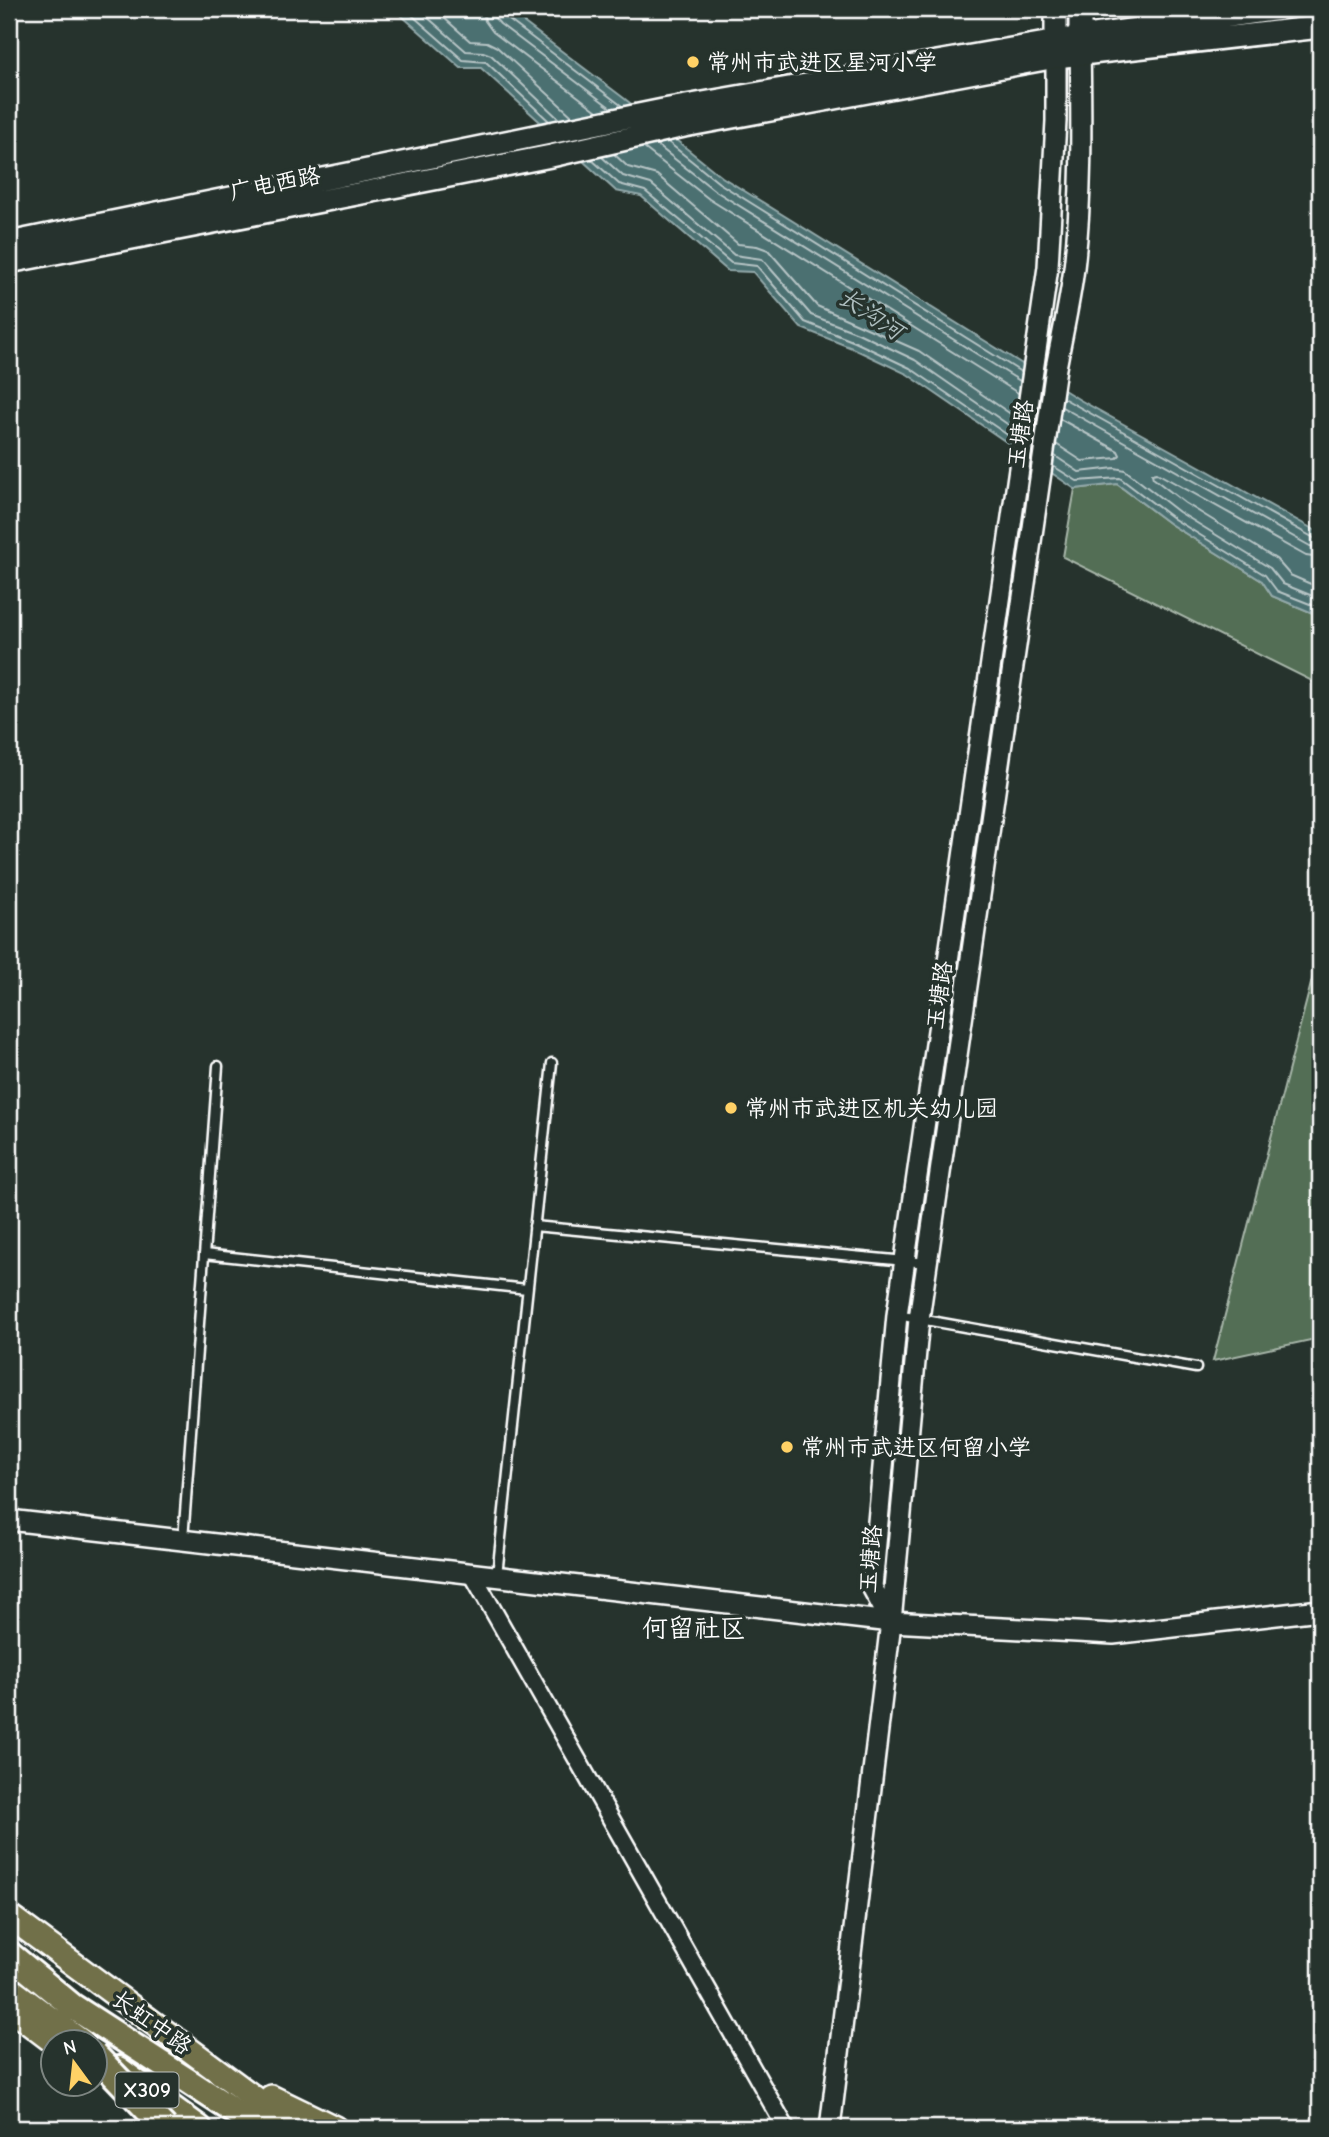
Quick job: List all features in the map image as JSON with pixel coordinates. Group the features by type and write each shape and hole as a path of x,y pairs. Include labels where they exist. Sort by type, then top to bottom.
{"highway":[{"name":"X309","path":"9,1954 72,2006 237,2113 270,2128"},
{"path":"9,1989 62,2028"},
{"name":"X309","path":"108,2065 181,2128"},
{"path":"108,2065 181,2128"},
{"path":"237,2113 284,2128"}],"main road":[{"name":"玉塘路","path":"1056,9 1057,50"},
{"name":"玉塘路","path":"1080,9 1080,46"},
{"path":"1057,50 1280,9"},
{"path":"1080,46 1320,27"},
{"name":"广电西路","path":"9,243 663,110 1057,50"},
{"name":"广电西路","path":"9,262 551,156 1057,50"},
{"name":"长虹中路","path":"9,1916 295,2128"},
{"path":"9,2008 38,2030"},
{"path":"219,2072 332,2128"},
{"path":"108,2079 181,2128"}],"street":[{"name":"玉塘路","path":"891,1622 919,1319 1056,368 1073,270 1079,212 1082,116 1080,46"},
{"name":"玉塘路","path":"891,1622 872,1587 897,1315 1051,241 1057,50"},
{"path":"9,1520 891,1622 1113,1634 1320,1610"},
{"path":"473,1575 786,2128"},
{"path":"830,2128 891,1622"}],"lane":[{"path":"496,1578 552,1063"},
{"path":"183,1540 218,1066"},
{"path":"534,1226 927,1263"},
{"path":"204,1254 527,1289"},
{"path":"897,1315 1196,1368"}],"green space":[{"path":"1117,484 1170,524 1262,581 1272,596 1320,616 1320,685 1063,557 1075,489"},
{"path":"1320,949 1320,1338 1213,1361"}],"water":[{"name":"长沟河","path":"394,9 506,9 722,177 1080,400 1320,533 1320,616 1272,596 1262,581 1170,524 1117,484 1075,489 907,374 801,328 753,272 728,271 641,196 616,191 481,68 461,68"}],"place":[{"name":"常州市武进区星河小学","path":"693,62"},
{"name":"常州市武进区机关幼儿园","path":"731,1108"},
{"name":"常州市武进区何留小学","path":"787,1447"}],"district":[{"name":"何留社区","path":"694,1628"}]}
